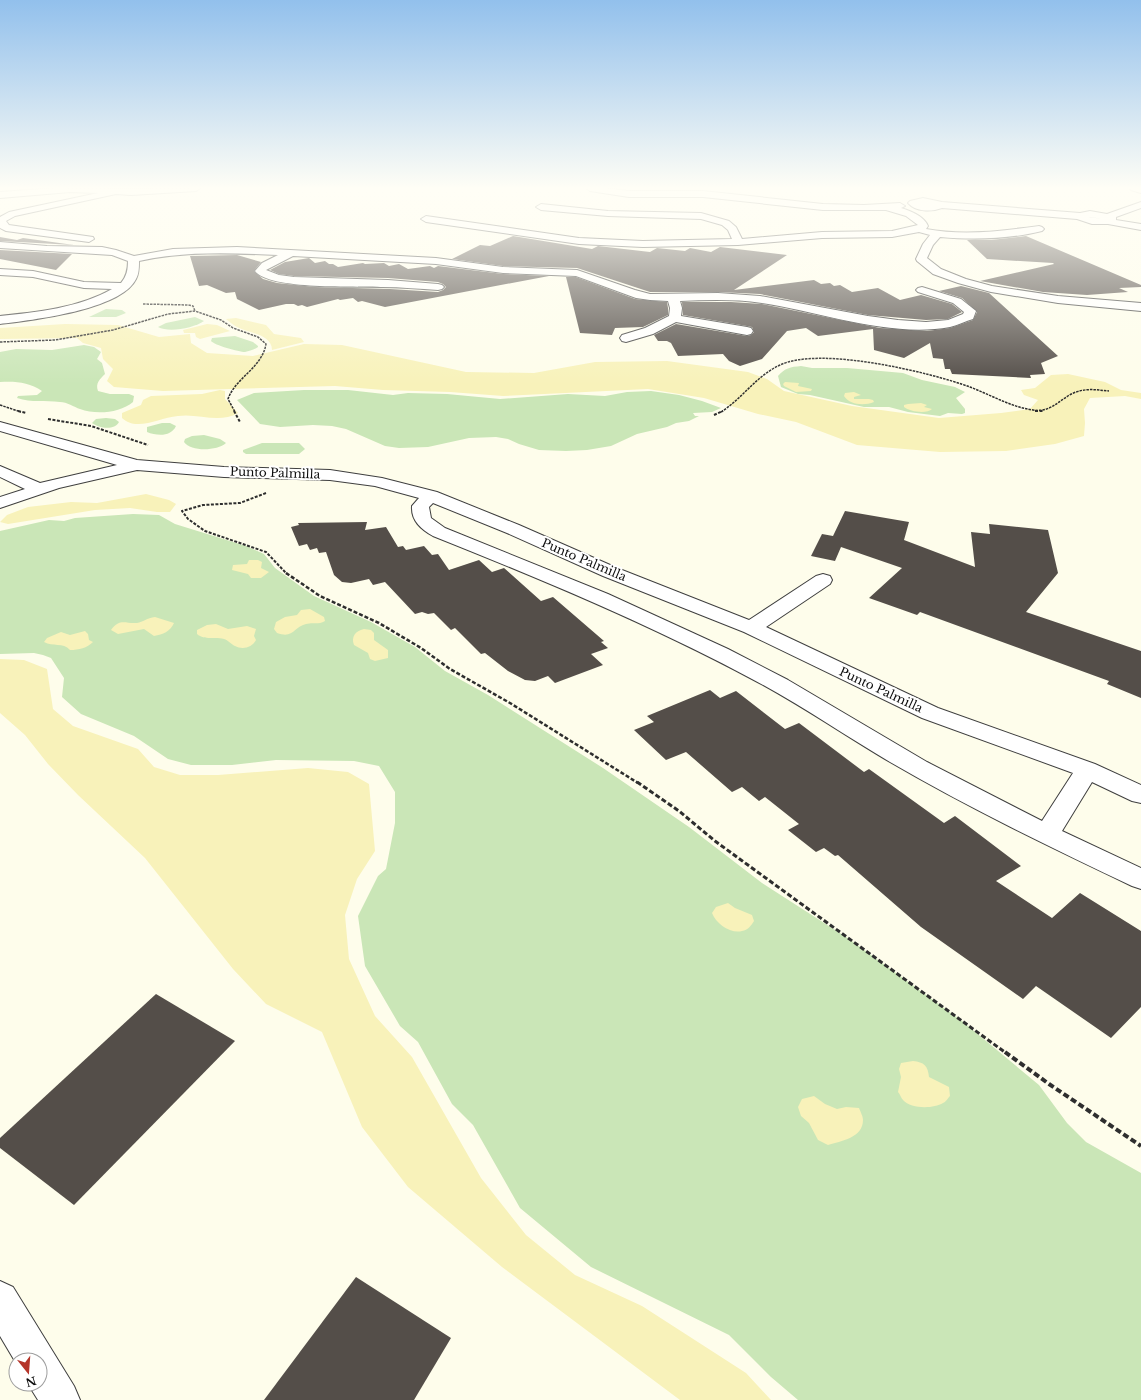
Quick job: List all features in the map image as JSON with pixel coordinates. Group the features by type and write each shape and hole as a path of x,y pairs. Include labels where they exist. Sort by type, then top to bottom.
{"street":[{"path":"114,253 127,256 133,260 166,253"},
{"path":"291,253 262,268 260,271 267,277 286,280 391,283 438,287"},
{"path":"298,253 436,261 483,268 577,273 591,276 634,294 672,297 759,299 891,323 916,326 951,324 969,316 970,311 957,301 922,290"},
{"path":"923,253 920,259 927,266 960,280 1023,294 1141,306"},
{"path":"0,320 73,308 106,298 125,286 131,279 133,260"},
{"path":"0,272 33,274 84,285 125,286"},
{"path":"672,297 676,304 677,311 674,318"},
{"path":"626,338 648,331 674,318 747,332"},
{"name":"Punto Palmilla","path":"0,426 137,465 224,472 330,475 376,482 431,496 513,529 610,572 751,628 930,713 1088,770 1141,795"},
{"path":"54,484 94,454"},
{"path":"0,504 54,484 137,465"},
{"path":"0,471 39,489"},
{"path":"431,496 420,506 420,513 422,519 439,532 518,564 711,649 762,675 918,768 1046,835 1141,879"},
{"path":"751,628 823,580"},
{"path":"1046,835 1088,770"},
{"path":"0,1300 31,1352"},
{"path":"48,1380 60,1400"}],"path":[{"path":"143,304 188,305 193,306 195,311"},
{"path":"0,342 55,340 113,330 162,315 195,311 221,320 233,328 258,337 266,344 266,350 246,377 232,390 228,399 240,422"},
{"path":"714,415 724,411 734,404 763,374 786,362 806,358 830,358 914,370 971,388 1021,407 1040,411 1049,410 1075,392 1091,390 1109,391"},
{"path":"0,405 30,414"},
{"path":"43,418 91,426 155,447"},
{"path":"298,473 279,487 253,499 240,503 188,508 182,511 184,516 199,529 266,552 283,571 320,596 379,623 421,648 450,669 510,703 631,778 679,811 715,841 1049,1084 1141,1146"}],"green space":[{"path":"106,309 122,310 126,313 116,317 89,317"},
{"path":"195,317 204,321 194,326 175,330 168,330 158,327 166,323"},
{"path":"235,336 253,342 258,347 250,351 242,352 232,350 211,341 212,338"},
{"path":"84,345 94,347 101,352 97,359 102,363 105,374 98,383 98,391 110,394 129,394 134,396 133,402 128,406 108,412 86,411 63,402 17,398 18,396 37,395 42,391 22,383 0,382 0,352 16,349 52,350"},
{"path":"801,366 812,368 847,368 903,373 922,380 955,387 965,392 956,398 965,409 965,413 948,413 940,416 908,412 889,407 864,407 810,395 798,394 781,387 778,376 788,368"},
{"path":"304,390 348,390 393,395 408,393 447,394 500,399 568,394 605,396 627,392 651,391 679,395 721,408 712,412 693,413 695,416 699,416 689,421 676,423 667,427 637,434 611,446 587,450 566,451 539,450 508,439 496,437 469,438 428,447 399,448 385,446 346,429 332,426 313,425 280,427 260,424 237,400 254,393"},
{"path":"96,419 115,419 119,422 114,427 110,428 98,426 92,423"},
{"path":"162,423 170,423 176,426 174,430 163,435 147,432 147,427"},
{"path":"204,435 220,439 226,443 217,448 198,449 192,448 184,442 185,439 192,436"},
{"path":"262,443 299,443 305,449 299,454 246,454 243,452 243,450"},
{"path":"133,514 159,515 175,524 246,546 264,554 275,568 314,596 371,622 415,647 445,671 488,695 603,768 689,827 762,883 849,939 962,1021 1039,1085 1067,1123 1086,1142 1141,1173 1141,1400 798,1400 771,1377 729,1335 591,1267 520,1208 473,1125 452,1104 418,1042 400,1026 365,966 358,916 378,876 386,869 395,823 395,792 379,766 354,761 276,760 232,765 191,765 168,759 134,736 81,714 62,697 64,678 51,658 34,653 0,654 0,531 49,520 64,521 75,518"}],"sand":[{"path":"236,318 266,325 274,334 301,338 304,342 272,350 268,340 264,337 237,327 226,319"},
{"path":"65,324 118,325 159,337 190,334 191,343 207,353 253,356 304,344 342,345 466,372 534,373 595,362 667,361 748,372 767,379 784,391 852,406 939,418 1030,409 1038,400 1024,395 1021,390 1035,388 1051,375 1068,374 1105,382 1121,390 1141,393 1141,399 1125,396 1090,398 1084,409 1084,436 1055,444 1006,451 940,452 857,445 796,422 758,414 704,398 648,389 503,396 335,386 163,391 114,387 107,381 113,369 103,359 101,348 83,343 77,338 0,339 0,328"},
{"path":"207,324 217,325 230,331 200,339 196,337 195,333 184,333 183,330"},
{"path":"785,382 799,383 798,386 812,389 811,391 796,392 784,386 783,384"},
{"path":"220,390 225,391 225,399 238,413 223,418 186,415 138,424 133,424 122,418 122,413 141,405 143,400 151,396 202,394"},
{"path":"854,392 861,395 854,397 854,399 869,399 873,400 874,402 866,404 853,403 844,396 845,393"},
{"path":"921,403 927,405 924,407 932,409 926,412 918,412 904,407 904,405 908,404"},
{"path":"146,494 169,500 176,504 170,512 157,512 130,508 95,510 8,524 0,522 7,515 28,507 71,502 97,503"},
{"path":"249,560 258,560 262,562 261,568 269,572 261,578 251,578 248,574 232,570 233,565 247,564"},
{"path":"310,609 324,617 325,621 302,625 287,635 277,633 274,629 276,622 285,617 297,615 301,610"},
{"path":"155,617 174,623 166,632 154,636 144,629 118,634 111,630 117,624 123,622 137,623"},
{"path":"216,624 228,629 247,626 256,629 254,636 256,640 247,648 241,648 221,638 207,638 197,634 197,630 207,625"},
{"path":"364,629 371,630 374,633 374,640 388,650 388,658 375,661 370,659 368,653 354,645 354,635 358,631"},
{"path":"85,631 88,634 89,640 93,642 80,649 70,650 61,645 44,642 47,638 61,632 70,635"},
{"path":"0,659 24,660 47,669 53,709 73,726 138,749 154,767 180,775 218,775 308,768 348,772 369,784 375,851 357,879 345,915 349,959 375,1016 412,1057 481,1178 526,1235 575,1275 642,1306 746,1373 771,1400 680,1400 502,1267 408,1187 362,1127 322,1032 266,1004 233,969 145,858 78,795 48,764 25,735 0,713"},
{"path":"728,903 735,908 752,915 754,921 748,929 738,932 729,930 717,921 712,913 716,907"},
{"path":"913,1061 920,1062 925,1065 928,1070 929,1077 949,1087 950,1096 945,1102 939,1105 922,1107 911,1105 902,1099 898,1092 901,1077 899,1069 901,1063"},
{"path":"814,1096 825,1104 837,1109 846,1107 859,1108 863,1120 859,1131 850,1138 828,1145 818,1140 809,1123 801,1116 798,1107 802,1099"}],"building":[{"path":"0,253 72,254 56,270 0,259"},
{"path":"463,253 773,253 787,255 734,290 814,280 821,284 830,283 834,286 840,285 852,292 878,288 900,300 921,295 952,304 962,312 948,319 926,320 868,315 760,294 718,292 650,292 577,268 503,266 452,259"},
{"path":"981,253 1067,253 1141,285 1141,287 1119,288 1128,292 1087,295 1043,292 980,281 1054,264 987,259"},
{"path":"237,255 261,262 254,271 263,279 277,283 315,287 438,292 446,287 438,282 388,278 294,276 279,274 270,270 285,262 309,258 315,263 325,261 338,267 363,263 384,263 389,266 399,264 408,269 430,266 434,268 438,266 503,274 549,276 385,307 362,301 358,302 353,298 338,299 307,307 302,305 298,306 294,304 286,304 259,310 237,299 235,292 226,293 207,285 199,286 190,256"},
{"path":"566,277 576,277 635,299 667,302 668,315 643,327 615,328 612,335 580,333"},
{"path":"961,286 989,293 1058,356 1041,363 1045,374 1030,375 1031,378 952,374 950,369 945,369 943,359 933,358 930,343 904,358 874,350 873,329 818,336 806,328 787,331 762,359 740,366 729,361 723,354 678,356 671,343 667,341 658,341 654,335 676,324 747,336 754,332 752,327 683,315 682,302 731,302 762,304 880,328 927,331 950,328 973,320 977,312 962,298 939,291"},
{"path":"845,511 909,522 904,540 975,567 971,532 990,534 989,524 1048,530 1058,573 1026,612 1141,651 1141,698 1107,684 1109,681 920,612 917,615 869,598 902,568 841,547 835,561 811,556 822,534 833,536"},
{"path":"367,522 365,530 386,527 398,547 403,546 406,550 424,546 432,555 438,554 449,570 479,560 492,572 504,568 541,601 553,597 604,641 601,642 608,648 591,654 603,665 555,683 548,676 535,681 525,680 508,671 485,653 481,654 455,628 451,630 434,613 428,614 422,612 415,614 385,582 373,585 369,579 351,583 342,582 334,575 326,552 319,553 317,548 310,550 307,544 299,546 291,527 299,525 298,523"},
{"path":"710,690 720,698 736,691 785,729 799,723 864,772 869,769 944,823 955,816 1021,866 996,881 1052,918 1080,893 1141,931 1141,1007 1111,1038 1036,986 1023,999 921,927 838,855 835,856 824,848 816,852 788,830 799,824 765,797 759,801 742,787 732,792 686,752 666,760 634,730 654,722 647,716"},
{"path":"156,994 235,1041 74,1205 0,1148 0,1138"},
{"path":"356,1277 451,1338 414,1400 264,1400"}]}
